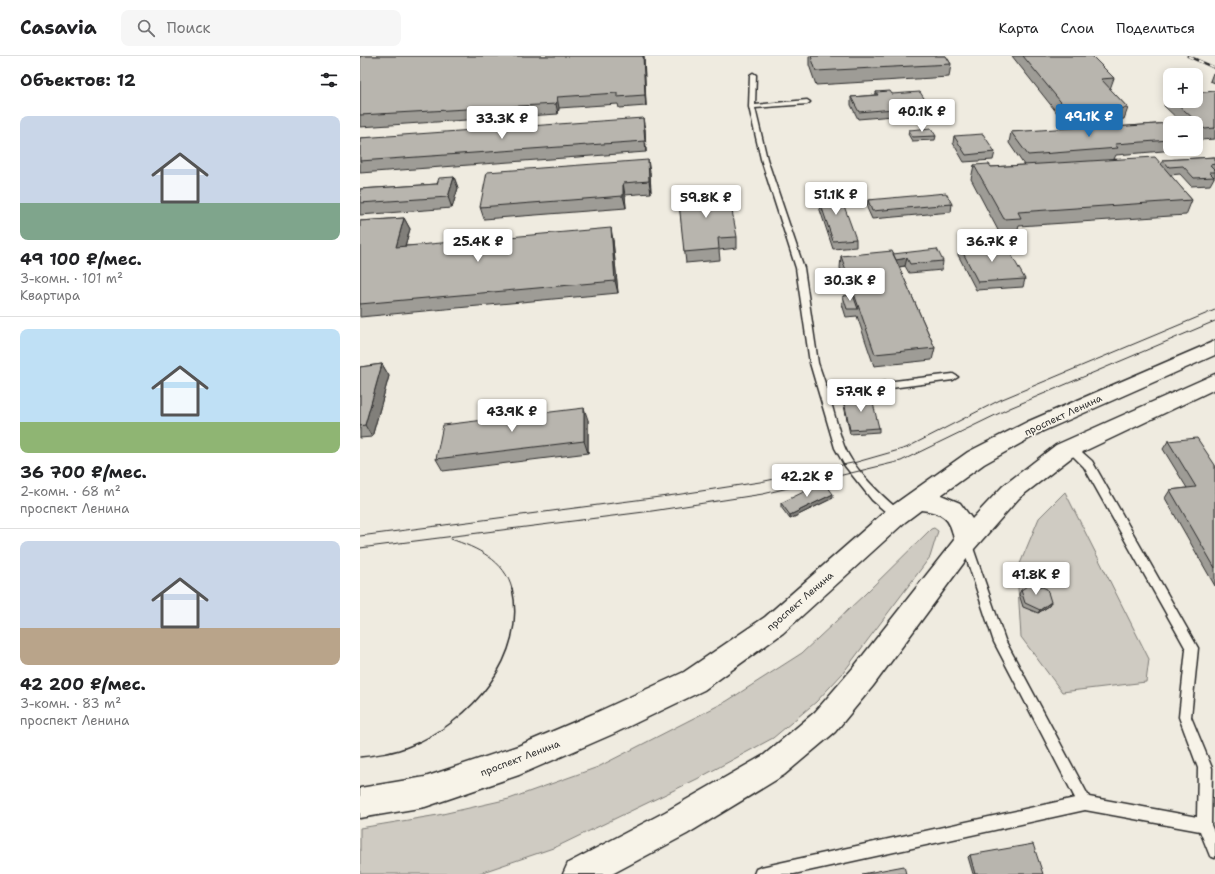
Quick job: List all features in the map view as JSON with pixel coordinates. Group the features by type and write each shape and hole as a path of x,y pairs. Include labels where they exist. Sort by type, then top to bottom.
{"main road":[{"name":"проспект Ленина","path":"360,803 425,792 519,760 603,724 694,681 774,625 897,515 976,458 1034,427 1215,347"},
{"path":"579,874 676,823 774,765 824,722 863,677 966,542 1011,492 1068,449 1215,381"},
{"path":"917,501 931,502 947,507 962,520 965,529 966,542"}],"lane":[{"path":"753,75 752,107 764,159 800,268 814,363 840,448 849,463 876,497 897,515"},
{"path":"752,107 807,102"},
{"path":"823,393 953,377"},
{"path":"1068,449 1088,464 1192,648 1185,717 1205,768 1204,825 1215,851"},
{"path":"966,542 1000,642 1085,803"},
{"path":"761,874 1085,803 1204,825"}],"shaded area":[{"path":"1065,492 1149,659 1146,682 1062,692 1021,637 1017,571 1039,518"},
{"path":"934,528 938,531 930,557 843,673 816,702 773,738 697,779 556,847 477,874 360,874 360,828 438,815 509,799 598,767 727,701 802,653 931,529"}],"building":[{"path":"360,56 643,56 645,95 617,97 617,93 557,97 556,104 360,115"},
{"path":"811,56 946,56 951,64 816,71"},
{"path":"1023,56 1092,56 1114,78 1101,79 1128,108 1069,112"},
{"path":"890,91 892,94 920,92 929,106 859,112 851,97 878,95 876,92"},
{"path":"1215,91 1215,128 1205,129 1203,127 1203,116 1191,116 1182,108 1203,108 1203,92"},
{"path":"643,118 645,141 360,161 360,138"},
{"path":"1163,124 1163,141 1115,144 1118,148 1028,155 1011,132 1099,126 1101,128"},
{"path":"931,128 936,136 912,137 909,130"},
{"path":"983,134 995,152 966,155 954,136"},
{"path":"1155,157 1192,200 1018,212 1021,218 1004,219 974,165 989,164 991,167"},
{"path":"1215,157 1215,164 1210,165 1215,172 1209,172 1214,177 1194,178 1183,166 1169,167 1163,160"},
{"path":"648,160 649,181 623,183 623,196 480,207 487,172"},
{"path":"454,177 448,197 360,203 360,189 437,184 439,178"},
{"path":"728,190 737,237 718,238 719,249 684,252 678,193"},
{"path":"839,192 856,239 833,241 817,193"},
{"path":"946,193 952,204 872,211 868,200"},
{"path":"404,218 396,247 611,228 615,281 360,304 360,221"},
{"path":"1004,242 1025,279 978,282 960,247"},
{"path":"937,249 943,261 910,264 907,258 896,260 893,254"},
{"path":"892,251 935,348 875,354 841,256"},
{"path":"853,295 858,309 847,309 843,296"},
{"path":"382,364 365,425 360,426 360,367"},
{"path":"871,395 879,428 850,430 843,397"},
{"path":"584,408 584,441 436,459 443,425"},
{"path":"1197,438 1215,465 1215,568 1170,490 1196,487 1168,441"},
{"path":"824,482 833,494 790,515 781,503"},
{"path":"1032,583 1047,589 1051,602 1040,610 1025,603 1021,590"},
{"path":"1033,844 1043,874 975,874 970,855"},
{"path":"904,866 906,874 862,874"}],"tram line":[{"path":"360,536 675,495 760,482 857,462 906,448 1000,400 1215,310"},
{"path":"360,548 652,511 763,494 901,461 1010,408 1215,321"},
{"path":"451,539 489,556 503,570 512,589"},
{"path":"360,757 392,752 410,746 433,735 454,721 473,703 490,684 503,662 511,638 515,613 512,588"}],"railway":[{"path":"1188,56 1215,68"}]}
